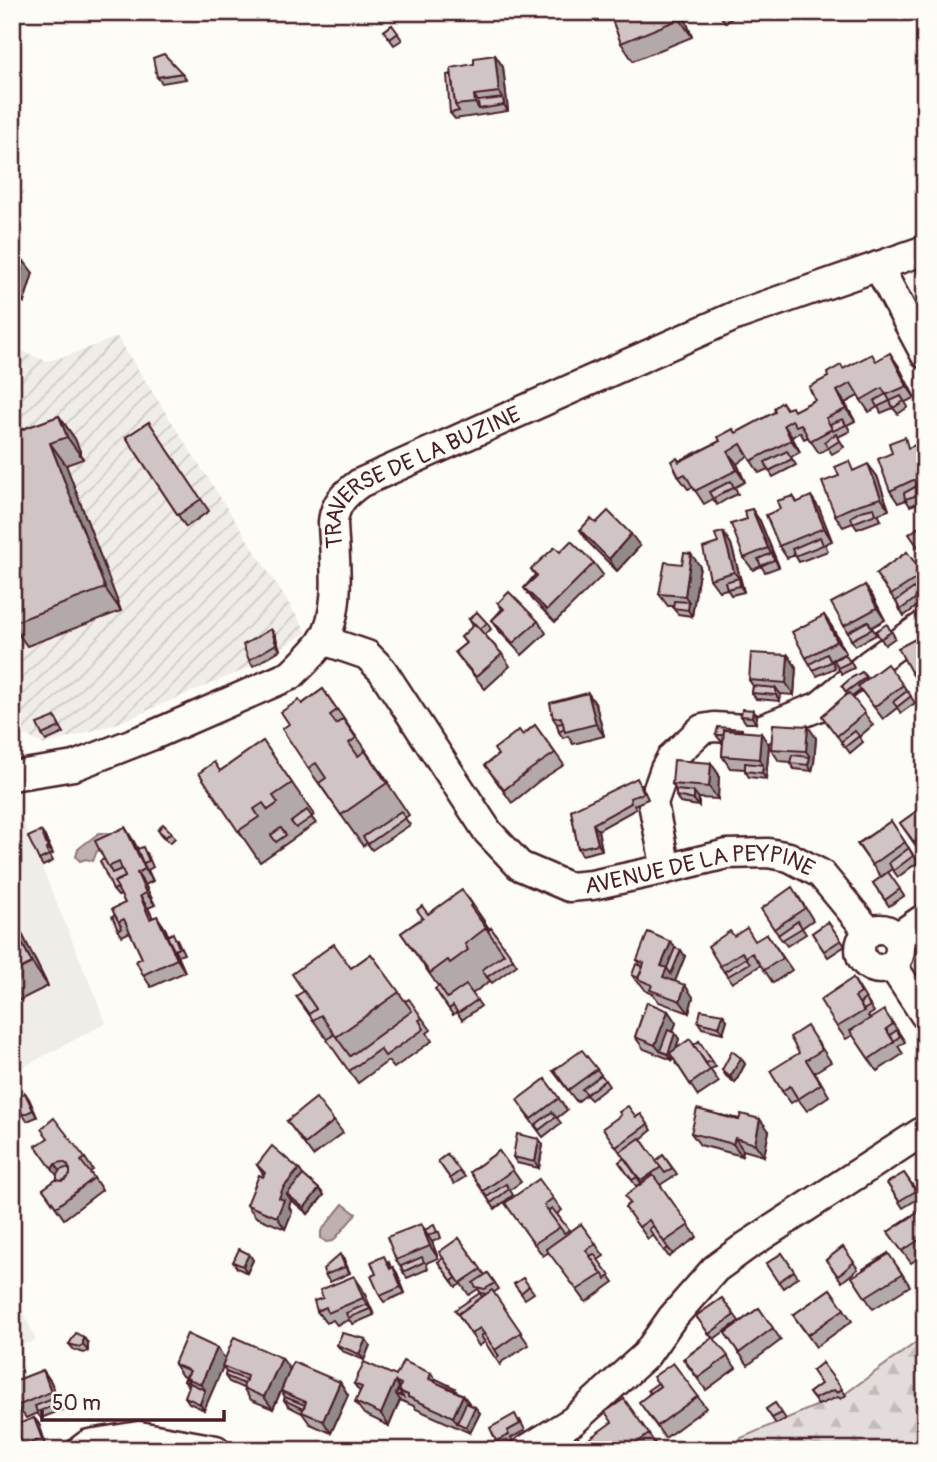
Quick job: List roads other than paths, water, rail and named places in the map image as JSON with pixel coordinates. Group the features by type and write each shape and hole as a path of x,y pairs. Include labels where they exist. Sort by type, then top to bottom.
{"street":[{"name":"TRAVERSE DE LA BUZINE","path":"12,776 74,766 292,675 323,640 330,623 336,598 334,510 347,492 360,483 735,316 925,250"},
{"path":"878,266 925,354"},
{"path":"666,869 653,803 664,769 672,757 702,729 714,727 760,730 820,706 870,664 925,625"},
{"name":"AVENUE DE LA PEYPINE","path":"323,640 367,656 382,670 488,832 520,866 569,887 592,885 727,854 768,853 789,857 821,874 869,932"},
{"path":"897,937 925,919"},
{"path":"889,930 897,937 901,947 898,958 891,965 881,969 871,966 863,959 860,950 862,939 869,932 889,930"},
{"path":"891,965 925,1016"},
{"path":"526,1450 573,1421 646,1355 672,1318 715,1269 925,1130"},
{"path":"80,1450 89,1444 139,1436 173,1446 216,1450"}]}
